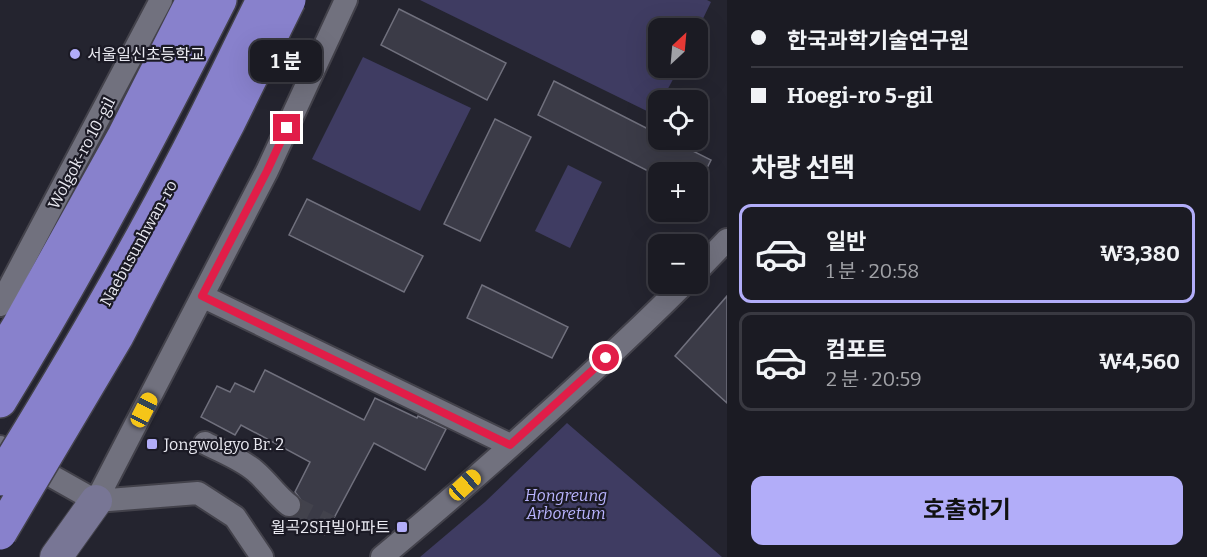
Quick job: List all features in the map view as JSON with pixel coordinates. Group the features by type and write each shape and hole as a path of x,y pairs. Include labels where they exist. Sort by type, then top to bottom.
{"highway":[{"path":"0,356 124,136 193,0"},
{"path":"0,400 56,309 173,93 220,0"},
{"name":"Naebusunhwan-ro","path":"0,479 138,244 189,150 263,0"},
{"path":"0,533 123,326 229,122 289,0"}],"street":[{"name":"Wolgok-ro 10-gil","path":"0,306 161,0"},
{"path":"56,557 96,501 267,171 346,0"},
{"path":"708,260 727,240"},
{"path":"382,557 510,445 674,294"},
{"path":"202,296 510,445"},
{"path":"205,443 253,469 267,482 276,495 289,505"},
{"path":"0,447 96,501 198,493 235,517 262,557"}],"green space":[{"path":"420,0 707,0 711,2 703,18 648,18 648,78 674,78 667,90 648,90 648,112"},
{"path":"363,57 471,108 420,211 312,159"},
{"path":"568,165 602,182 570,248 535,231"},
{"name":"Hongreung Arboretum","path":"567,423 722,557 420,557 485,502"}],"pier":[{"path":"239,0 257,0 13,451 0,436 148,177"}],"building":[{"path":"399,9 506,63 487,100 381,45"},
{"path":"554,81 648,129 648,150 691,150 711,160 708,166 708,162 648,162 648,171 538,115"},
{"path":"495,119 531,137 480,241 444,224"},
{"path":"307,199 423,256 404,292 289,235"},
{"path":"482,285 568,327 552,358 467,318"},
{"path":"727,296 727,403 675,356"},
{"path":"265,370 364,420 375,398 446,429 425,470 374,443 326,533 294,518 300,513 302,507 301,500 295,492 310,462 241,425 235,435 201,417 217,386 230,392 235,383 254,392"}],"tunnel":[{"path":"289,505 330,526"}],"place":[{"name":"서울일신초등학교","path":"75,54"},
{"name":"Jongwolgyo Br. 2","path":"152,444"},
{"name":"월곡2SH빌아파트","path":"402,527"}],"route":[{"path":"287,128 202,296 510,445 606,358"}]}
